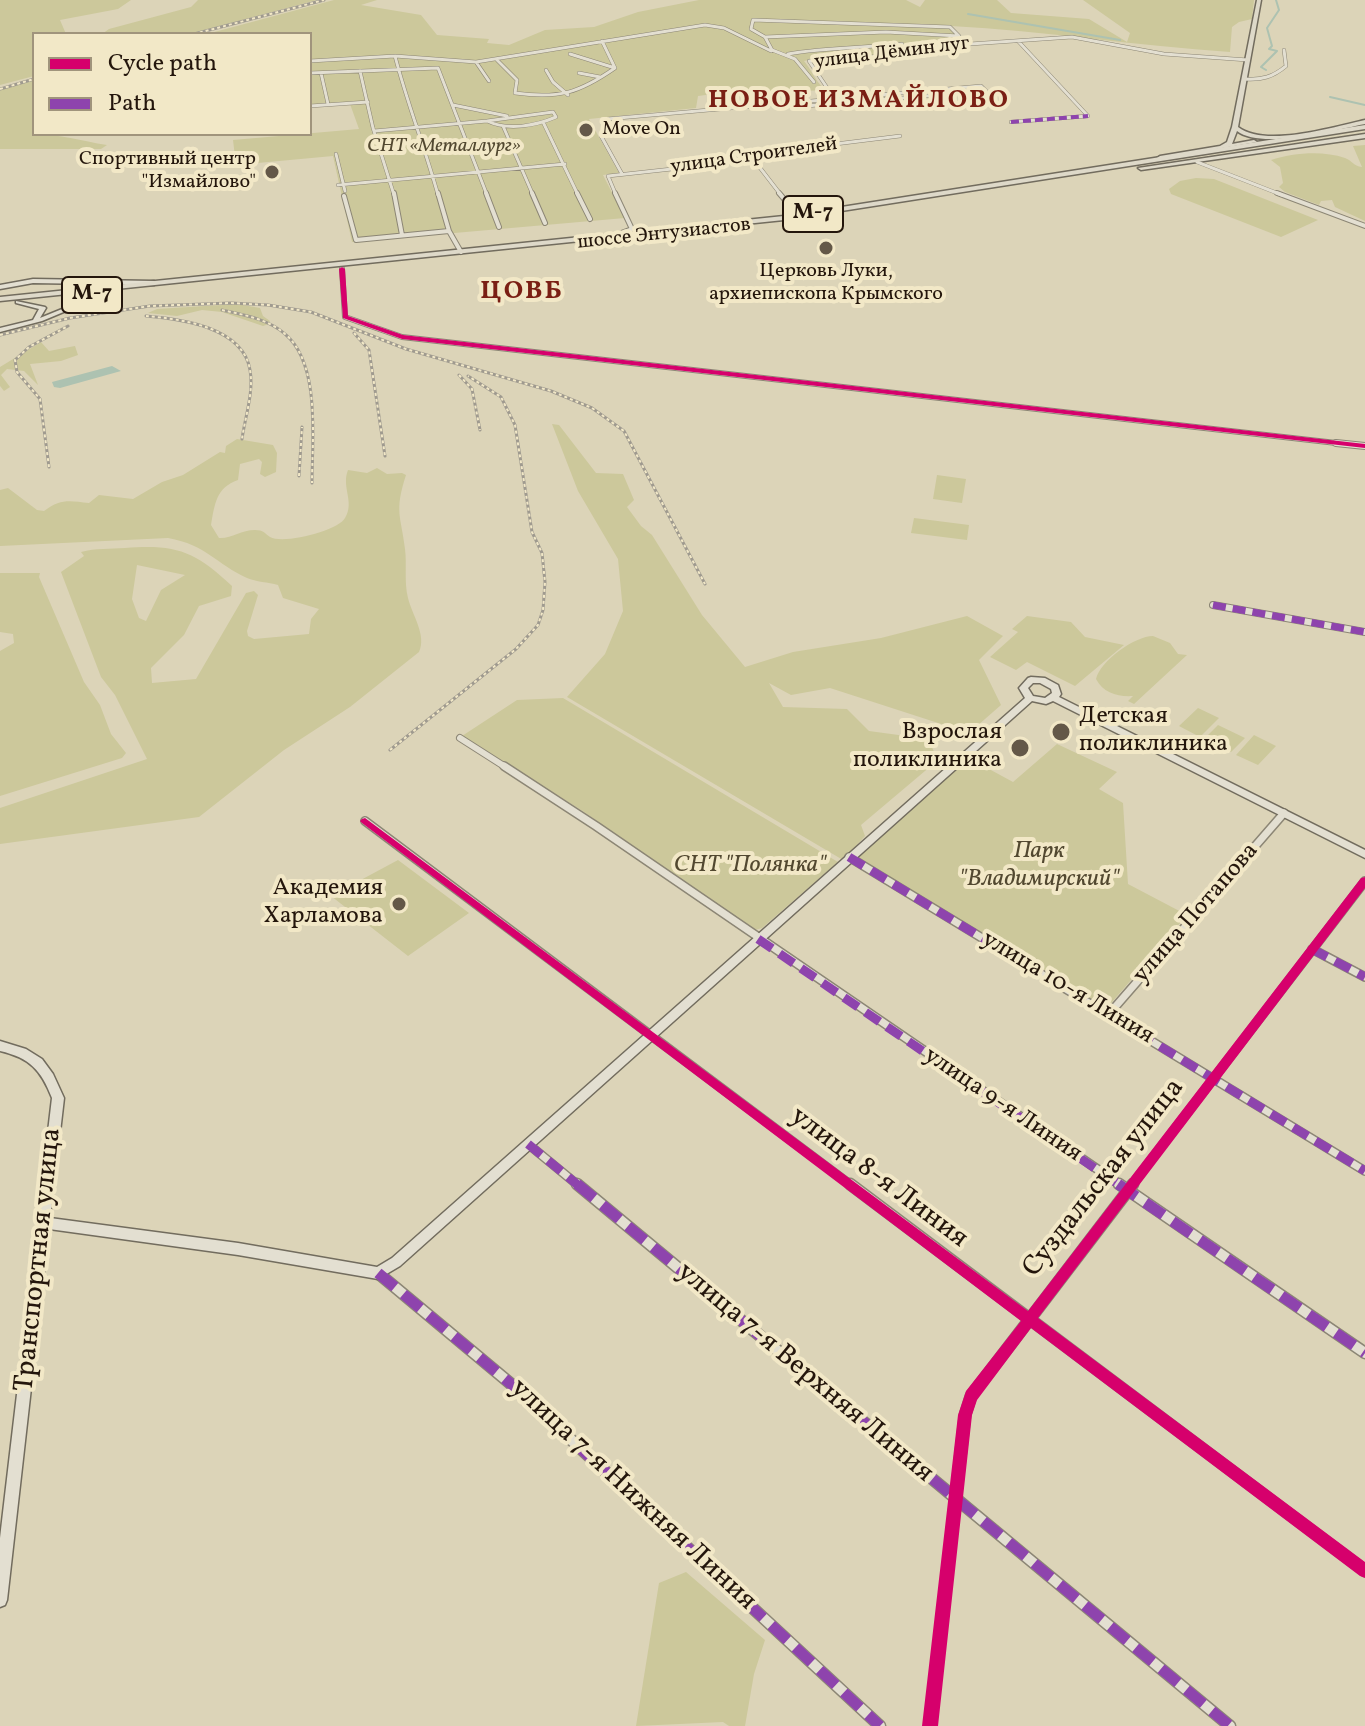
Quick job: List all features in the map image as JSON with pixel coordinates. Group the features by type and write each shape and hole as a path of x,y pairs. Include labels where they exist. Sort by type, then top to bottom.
{"highway":[{"name":"шоссе Энтузиастов","path":"4,301 27,296 848,209 1365,125"},
{"name":"шоссе Энтузиастов","path":"4,301 342,269 828,217 1365,134"}],"main road":[{"path":"1222,147 1230,143 1235,127 1259,0"},
{"path":"1133,163 1365,125"},
{"path":"1235,127 1244,136 1266,139"},
{"path":"1141,168 1202,165 1365,134"}],"street":[{"path":"786,55 815,49 832,51 962,42 950,27 753,20 751,29 765,37 772,50 795,59 814,82"},
{"path":"312,61 395,56 476,62 705,25 724,28 791,59"},
{"path":"765,37 886,32 959,36"},
{"path":"1018,41 1072,37 1164,54 1248,60"},
{"path":"602,41 615,68"},
{"path":"1011,122 1088,116 1018,41"},
{"name":"улица Дёмин луг","path":"834,98 808,62 830,57 897,55 897,49 1018,41"},
{"path":"1245,79 1265,81 1273,78 1286,66 1284,50"},
{"path":"570,54 615,68"},
{"path":"395,56 405,96 435,176 449,231 461,252"},
{"path":"497,60 517,80 515,93 537,98 568,95 586,89 615,68"},
{"path":"476,62 489,81"},
{"path":"312,73 438,68 499,227"},
{"path":"546,70 553,82 568,95"},
{"path":"360,71 374,131 391,180 402,235"},
{"path":"321,73 328,104"},
{"path":"579,73 600,77"},
{"path":"622,174 601,136 605,119 986,91 981,86 805,103"},
{"path":"312,106 368,102"},
{"path":"453,105 509,116"},
{"path":"374,131 553,112 556,117 543,122 503,126 487,121"},
{"path":"543,122 590,219"},
{"path":"503,126 545,223"},
{"name":"улица Строителей","path":"616,235 632,229 608,176 754,160 811,147 900,136"},
{"path":"336,154 345,210 356,240 449,231"},
{"path":"754,160 785,200"},
{"path":"342,189 391,180 565,164"},
{"path":"1202,165 1365,226"},
{"path":"342,269 345,317 402,337 1365,446"},
{"path":"0,287 33,281 160,283"},
{"path":"27,296 46,290 50,287 48,282"},
{"path":"0,330 106,293"},
{"path":"18,302 43,308 41,315 27,323"},
{"path":"1213,605 1365,632"},
{"path":"1055,698 1055,687 1036,680 1027,682 1023,688 1030,698 1041,701 1055,698 1365,854"},
{"path":"43,1223 238,1249 378,1273 396,1262 1030,698"},
{"name":"улица 9-я Линия","path":"460,738 596,826 1365,1353"},
{"name":"улица Потапова","path":"1109,1014 1284,813"},
{"name":"улица 8-я Линия","path":"365,821 1026,1320 1365,1571"},
{"name":"улица 10-я Линия","path":"849,857 1365,1171"},
{"name":"Суздальская улица","path":"930,1726 965,1415 971,1396 1026,1320 1365,881"},
{"path":"1312,949 1365,977"},
{"name":"Транспортная улица","path":"0,1046 33,1058 49,1073 58,1098 0,1600"},
{"name":"улица 7-я Верхняя Линия","path":"528,1144 1230,1726"},
{"name":"улица 7-я Нижняя Линия","path":"378,1273 511,1384 880,1726"}],"green space":[{"path":"0,0 131,0 118,9 60,20 65,32 32,32 32,77 0,85"},
{"path":"198,0 317,0 197,32 105,32 191,7"},
{"name":"СНТ «Металлург»","path":"334,0 377,0 361,5 421,15 437,35 489,39 487,43 509,45 545,30 594,27 638,12 699,0 906,0 920,7 925,0 997,0 1011,13 1089,19 1127,42 1130,33 1083,0 1254,0 1252,19 1232,27 1230,52 951,26 963,43 887,47 890,54 870,55 864,49 804,61 823,88 821,90 750,95 744,90 698,96 696,108 589,119 619,173 603,175 625,218 352,242 333,156 236,165 233,140 312,136 312,133 359,129 350,104 312,106 312,32 214,32"},
{"path":"32,81 32,136 62,136 107,145 101,149 0,149 0,89"},
{"path":"1365,145 1365,221 1335,207 1332,200 1321,201 1319,205 1279,187 1283,183 1280,167 1271,160 1317,153 1345,158 1362,167 1353,146"},
{"path":"1214,179 1318,220 1281,237 1171,194 1169,189 1180,181"},
{"path":"237,304 260,308 269,324 263,326 222,312 202,310 177,316 148,313 157,309"},
{"path":"41,342 49,351 75,346 78,355 61,361 30,364 38,385 24,371 7,369 1,375 10,387 4,391 0,386 0,367"},
{"path":"552,424 559,425 596,473 623,474 634,500 627,507 652,535 702,615 745,667 793,652 881,638 967,616 1003,636 979,660 1001,705 969,733 830,688 791,695 769,683 783,707 847,709 869,731 928,739 938,760 861,825 865,836 843,860 567,697 605,654 623,611 618,559 578,491"},
{"path":"237,439 273,445 277,453 276,472 265,477 260,474 262,462 259,459 240,464 238,480 225,487 216,503 211,525 219,538 255,530 277,539 287,539 322,531 341,523 348,512 348,470 367,473 377,468 387,474 406,475 400,497 400,513 407,592 421,639 419,652 350,707 284,750 199,817 0,844 0,808 147,759 115,695 101,677 61,572 84,556 81,552 143,547 172,549 207,565 232,586 231,596 199,606 184,635 151,668 152,683 196,679 246,593 254,591 258,595 247,631 248,636 254,639 309,634 311,619 319,609 283,598 278,585 247,578 202,550 168,538 0,546 0,490 8,488 37,510 44,511 61,502 89,503 99,495 133,499 162,482 183,475 220,452 225,453 226,446","holes":["137,565 185,575 161,590 146,621 139,618 132,599"]},
{"path":"937,475 966,479 962,503 933,499"},
{"path":"914,518 969,525 967,540 911,533"},
{"path":"0,573 40,573 39,577 84,682 100,705 111,734 126,753 122,758 0,796 0,651 14,643 13,634 0,632"},
{"path":"1027,616 1071,622 1085,637 1124,645 1075,686 1027,662 1016,670 990,657 1018,632 1012,629"},
{"path":"1153,636 1170,643 1178,654 1187,655 1134,704 1128,701 1133,696 1117,695 1103,688 1096,679 1111,657 1137,640"},
{"name":"СНТ \"Полянка\"","path":"563,698 838,862 762,928 755,930 581,810 462,736 517,700"},
{"path":"1198,708 1219,718 1200,737 1179,726"},
{"path":"1218,725 1245,738 1231,752 1204,739"},
{"path":"1254,735 1276,746 1258,765 1236,755"},
{"name":"Парк \"Владимирский\"","path":"1057,744 1117,772 1099,789 1123,803 1128,884 1187,915 1106,1009 852,858 967,757 1013,782"},
{"name":"Академия Харламова","path":"398,860 469,913 408,956 331,896"},
{"path":"686,1572 765,1640 754,1674 745,1726 729,1726 723,1722 636,1726 659,1583"}],"shaded area":[{"path":"112,366 121,371 60,388 54,387 52,382"}],"waterway":[{"path":"1266,70 1261,67 1277,51 1269,49 1272,46 1267,28 1279,10 1276,0"},
{"path":"968,14 1120,40"},
{"path":"1330,97 1365,105"}],"railway":[{"path":"202,32 324,0"},
{"path":"0,89 32,80"},
{"path":"0,335 70,318 150,306 268,305 311,312 406,349 551,391 592,408 624,431 705,584"},
{"path":"222,310 271,325 285,334 296,347 304,364 312,404 312,483"},
{"path":"146,316 208,328 236,344 245,355 251,387 242,439"},
{"path":"49,467 40,399 17,372 15,360 29,347 68,326"},
{"path":"354,333 369,350 385,456"},
{"path":"459,375 472,389 480,430"},
{"path":"390,750 516,649 538,625 543,610 545,582 542,553 532,532 515,425 501,397 468,376"},
{"path":"299,476 302,427"}],"marked path":[{"path":"1011,122 1088,116"},
{"path":"1213,605 1365,632"},
{"path":"849,857 1365,1171"},
{"path":"758,939 1365,1353"},
{"path":"1312,949 1365,977"},
{"path":"528,1144 1230,1726"},
{"path":"378,1273 511,1384 880,1726"}],"cycle path":[{"path":"342,269 345,317 402,337 1365,446"},
{"path":"365,821 1365,1571"},
{"path":"930,1726 965,1415 971,1396 1365,881"}],"place":[{"name":"Move On","path":"586,130"},
{"name":"Спортивный центр \"Измайлово\"","path":"272,172"},
{"name":"Церковь Луки, архиепископа Крымского","path":"826,248"},
{"name":"Детская поликлиника","path":"1061,732"},
{"name":"Взрослая поликлиника","path":"1020,748"},
{"name":"Академия Харламова","path":"399,904"}],"district":[{"name":"НОВОЕ ИЗМАЙЛОВО","path":"859,102"},
{"name":"ЦОВБ","path":"522,293"}]}
